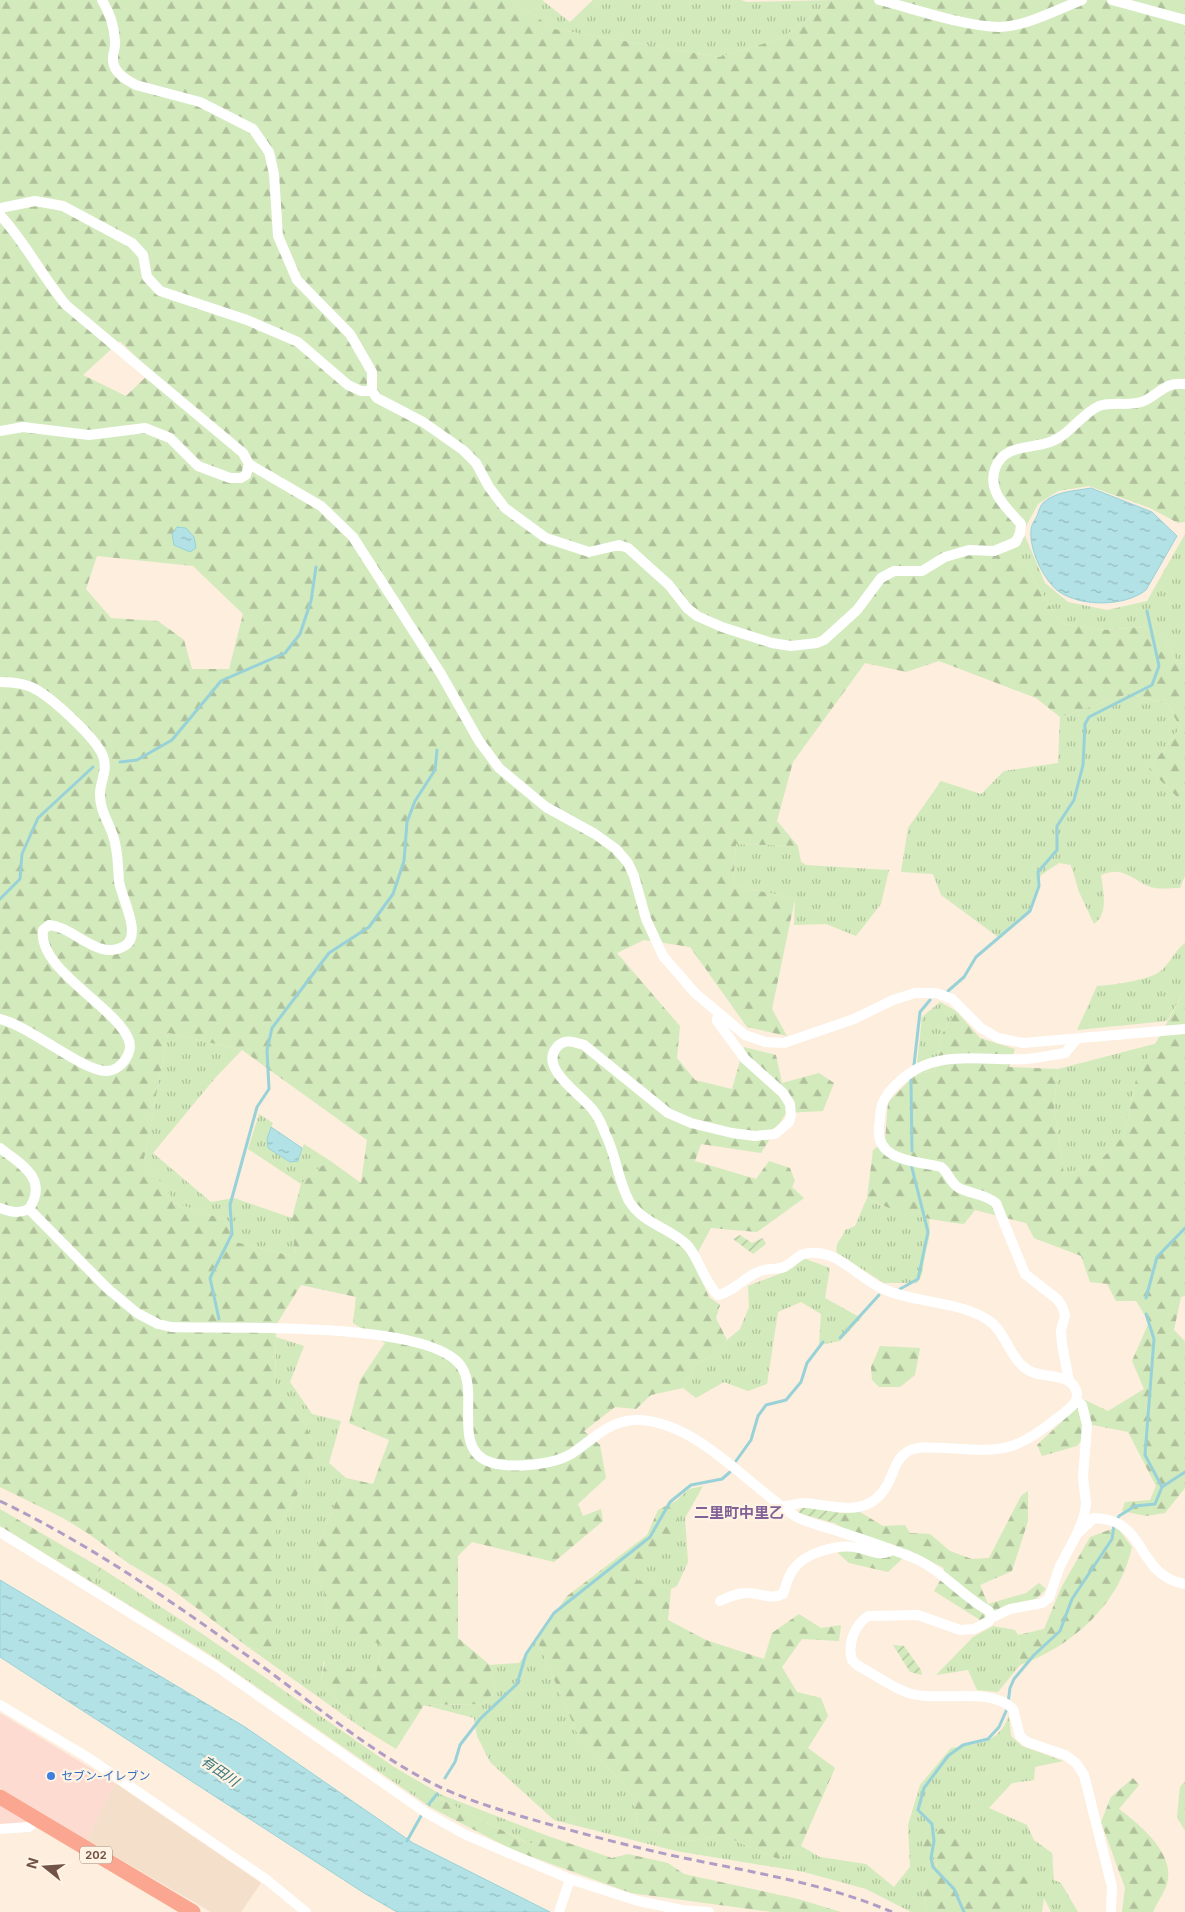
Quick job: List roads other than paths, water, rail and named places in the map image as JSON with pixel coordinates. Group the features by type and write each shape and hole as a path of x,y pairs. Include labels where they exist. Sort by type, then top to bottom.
{"highway":[{"name":"202","path":"0,1797 193,1912"}],"street":[{"path":"102,0 111,15 116,44 113,60 116,71 136,85 200,102 253,129 269,152 274,174 278,236 297,280 350,334 372,372 372,391 377,398 423,422 463,450 476,463 489,486 505,508 546,538 589,552 619,545 628,548 669,585 686,608 697,616 722,627 772,643 790,646 824,640 856,610 881,578 888,574 894,571 922,570 945,557 969,550 994,551 1016,542 1021,524 1000,500 993,487 995,468 1007,453 1019,448 1051,442 1100,406 1144,402 1174,383 1185,384"},
{"path":"879,0 980,25 1000,27 1041,18 1082,0"},
{"path":"1112,0 1185,20"},
{"path":"0,208 35,201 63,206 132,243 143,255 147,278 160,291 247,320 298,342 348,385 361,391 372,391"},
{"path":"0,215 11,227 50,286 66,305 156,383 243,453 249,464 321,506 353,537 441,674 479,742 499,768 520,788 546,807 595,834 616,849 628,863 634,876 646,918 664,956 695,993 745,1035 765,1042 784,1043 854,1019 893,1000 914,993 936,992 952,999 981,1028 998,1038 1023,1043 1076,1040 1185,1029"},
{"path":"0,431 23,426 88,435 145,428 170,438 198,466 230,478 241,478 246,475 249,464"},
{"path":"0,682 13,682 36,689 91,736 102,754 106,766 100,794 102,812 115,842 120,887 132,928 132,938 127,944 116,949 97,948 59,926 49,925 43,930 42,940 46,949 74,983 119,1024 129,1039 129,1051 124,1062 116,1068 106,1071 88,1066 25,1030 0,1019"},
{"path":"718,1014 717,1021 745,1059 783,1093 790,1104 788,1122 775,1134 755,1136 732,1133 691,1123 668,1113 584,1045 570,1040 555,1048 552,1058 554,1068 593,1109 606,1134 629,1200 642,1217 687,1244 711,1288 718,1295 727,1293 758,1272 783,1267 803,1252 820,1253 832,1257 881,1288 912,1298 971,1312 988,1320 999,1330 1022,1366 1032,1372 1069,1381 1074,1386 1076,1400 1082,1406 1087,1425 1083,1477 1086,1504 1084,1516 1077,1534 1060,1566 1049,1598 1042,1603 1010,1609 974,1629 960,1630 918,1615 868,1616 856,1627 850,1654 852,1660 857,1665 911,1694 988,1697 1003,1702 1013,1709 1020,1736 1027,1742 1065,1756 1076,1763 1084,1775 1112,1887 1111,1912"},
{"path":"1069,1381 1062,1344 1061,1331 1065,1315 1062,1306 1057,1299 1026,1274 996,1203 989,1198 959,1188 951,1181 947,1171 941,1167 892,1154 884,1150 878,1136 882,1104 889,1091 910,1072 940,1059 970,1057 1027,1059 1065,1053 1076,1040"},
{"path":"0,1148 29,1170 35,1181 36,1194 29,1209 20,1213 0,1208"},
{"path":"29,1209 107,1288 137,1313 158,1324 171,1327 301,1328 358,1332 417,1343 452,1357 462,1368 467,1383 470,1439 479,1457 493,1463 519,1465 553,1461 570,1454 601,1431 620,1422 640,1420 660,1424 690,1436 715,1452 798,1518 892,1550 933,1568 973,1602 989,1611 991,1618"},
{"path":"784,1506 805,1503 847,1509 869,1505 883,1492 892,1478 897,1462 908,1452 925,1448 997,1451 1014,1447 1031,1438 1072,1407 1076,1400"},
{"path":"1077,1534 1094,1518 1114,1522 1129,1534 1156,1570 1173,1582 1185,1584"},
{"path":"0,1532 216,1666 425,1812 464,1834 570,1879 638,1901 682,1910 710,1912"},
{"path":"720,1601 735,1594 747,1593 770,1597 783,1594 790,1573 800,1560 817,1553 844,1547 858,1548 878,1554 892,1550"},
{"path":"0,1705 87,1757 267,1880 306,1912"},
{"path":"0,1829 29,1828 37,1819"},
{"path":"559,1912 570,1879"}],"water":[{"path":"1091,488 1152,512 1177,536 1146,590 1137,596 1126,600 1102,603 1078,600 1067,596 1052,586 1038,563 1032,546 1031,528 1043,503 1049,498 1060,494"},
{"path":"177,527 186,528 194,537 196,548 190,552 174,545 172,534"},
{"path":"271,1127 302,1148 298,1161 290,1162 268,1148 267,1139"},
{"name":"有田川","path":"0,1580 245,1727 413,1843 550,1912 397,1912 364,1893 0,1657"}],"waterway":[{"path":"120,762 137,760 172,740 221,681 285,653 300,634 311,601 316,567"},
{"path":"948,991 964,977 976,957 1030,911 1039,886 1038,872 1057,850 1057,826 1074,800 1083,765 1085,724 1089,717 1152,685 1159,666 1147,611"},
{"path":"219,1319 210,1278 232,1234 230,1205 257,1107 269,1089 267,1050 272,1028 329,953 369,927 393,894 404,861 407,822 415,801 435,770 437,750"},
{"path":"0,899 20,879 22,854 38,818 93,767"},
{"path":"914,1065 920,1012 930,1000"},
{"path":"911,1080 912,1151"},
{"path":"900,1289 918,1279 928,1232 911,1164"},
{"path":"1146,1298 1157,1257 1185,1228"},
{"path":"840,1338 879,1295"},
{"path":"1146,1314 1154,1339 1145,1455 1162,1487"},
{"path":"736,1461 751,1440 758,1416 766,1405 786,1400 801,1382 807,1363 823,1342"},
{"path":"445,1778 455,1762 460,1745 480,1719 517,1684 526,1654 554,1613 650,1537 670,1502 691,1485 722,1479 730,1472"},
{"path":"1008,1703 1010,1688 1014,1679 1034,1655 1060,1631 1072,1599 1112,1539 1114,1525 1119,1516 1135,1506 1155,1504 1162,1487 1185,1472"},
{"path":"964,1912 954,1889 933,1867 931,1858 934,1841 932,1824 918,1810 924,1788 948,1756 963,1745 988,1739 999,1727 1007,1709"},
{"path":"429,1804 437,1794"},
{"path":"407,1841 421,1816"}],"railway":[{"path":"0,1501 71,1538 139,1580 238,1649 376,1750 444,1789 496,1808 569,1830 697,1861 807,1884 850,1896 892,1912"}],"place":[{"name":"セブン-イレブン","path":"51,1776"}],"district":[{"name":"二里町中里乙","path":"739,1513"}]}
